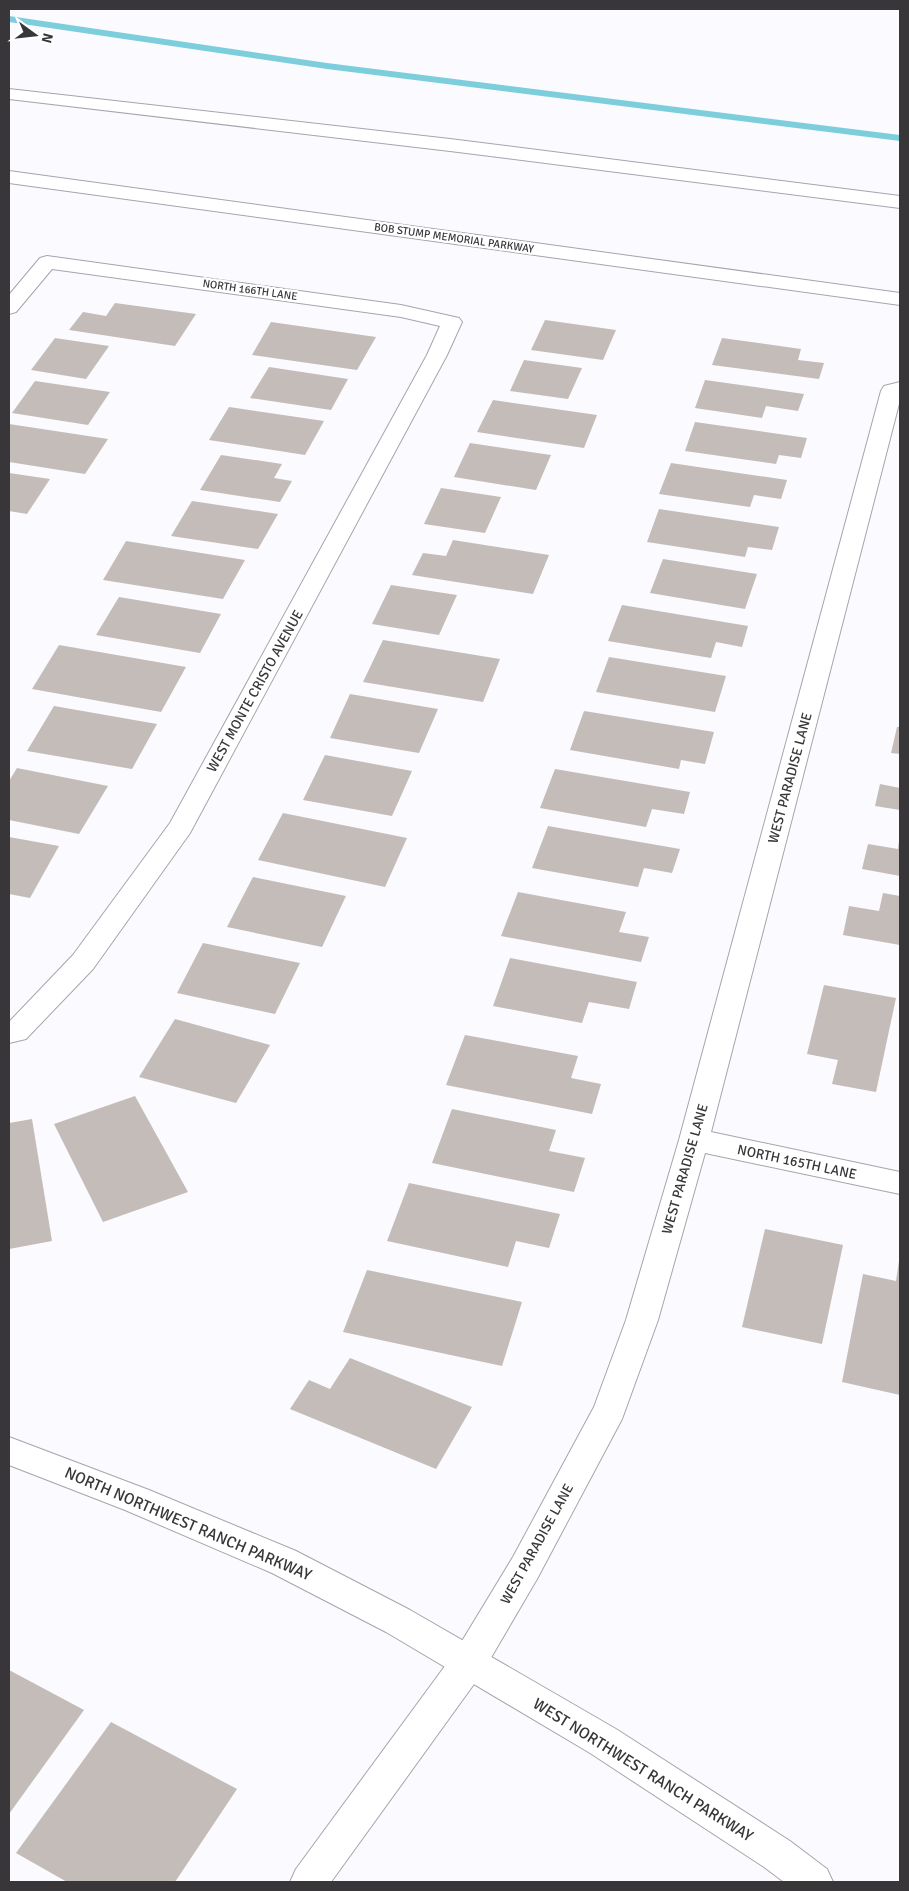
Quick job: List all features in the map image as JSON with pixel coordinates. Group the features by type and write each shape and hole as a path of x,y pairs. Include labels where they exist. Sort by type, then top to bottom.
{"main road":[{"path":"9,77 226,104 450,144"},
{"path":"9,94 450,144 900,202"},
{"name":"BOB STUMP MEMORIAL PARKWAY","path":"9,177 900,300"},
{"path":"30,198 176,201"},
{"name":"NORTH 166TH LANE","path":"9,308 47,262 401,311 452,322"},
{"name":"WEST MONTE CRISTO AVENUE","path":"12,1033 82,962 181,827 437,355 452,322"},
{"name":"WEST PARADISE LANE","path":"309,1882 469,1662 525,1568 610,1409 642,1320 694,1140 892,391 900,388"},
{"name":"NORTH 165TH LANE","path":"694,1140 900,1183"},
{"name":"NORTH NORTHWEST RANCH PARKWAY","path":"9,1451 136,1500 284,1562 398,1621 469,1662"},
{"name":"WEST NORTHWEST RANCH PARKWAY","path":"469,1662 602,1741 777,1854 814,1882"}],"building":[{"path":"115,303 196,314 175,346 69,330 83,312 106,316"},
{"path":"545,320 616,330 603,360 531,350"},
{"path":"271,322 376,337 357,370 252,355"},
{"path":"55,338 109,346 86,379 31,370"},
{"path":"722,338 801,349 798,360 824,363 819,379 712,365"},
{"path":"524,360 582,368 568,399 510,391"},
{"path":"269,367 348,379 331,410 250,398"},
{"path":"705,380 804,394 798,411 766,406 762,418 695,408"},
{"path":"35,381 110,392 88,425 12,413"},
{"path":"493,400 597,415 584,448 477,432"},
{"path":"229,407 324,421 305,455 209,440"},
{"path":"695,422 807,438 801,458 779,455 776,464 685,451"},
{"path":"9,424 108,439 85,474 9,462"},
{"path":"470,443 551,455 536,490 454,477"},
{"path":"221,455 282,464 274,478 292,481 280,502 200,490"},
{"path":"671,463 787,480 781,499 754,495 750,507 659,494"},
{"path":"9,473 50,479 27,514 9,511"},
{"path":"441,488 501,497 485,533 424,524"},
{"path":"192,501 278,514 258,549 171,536"},
{"path":"659,509 779,527 772,550 748,547 745,557 647,542"},
{"path":"453,540 549,555 533,594 412,575 423,553 446,556"},
{"path":"126,541 245,560 223,599 103,580"},
{"path":"663,559 757,574 745,609 650,593"},
{"path":"391,585 457,595 439,635 372,624"},
{"path":"119,597 221,614 200,653 96,635"},
{"path":"622,605 748,626 742,647 716,642 711,658 608,641"},
{"path":"383,640 500,659 483,702 363,682"},
{"path":"59,645 186,667 161,712 32,689"},
{"path":"609,657 726,676 715,712 596,692"},
{"path":"350,694 438,709 419,753 330,738"},
{"path":"54,706 157,724 132,769 27,751"},
{"path":"584,711 714,732 705,764 681,760 679,769 570,750"},
{"path":"897,727 900,727 900,754 891,753"},
{"path":"325,755 412,771 392,816 303,800"},
{"path":"17,768 108,786 79,834 9,820 9,781"},
{"path":"555,769 690,792 684,814 652,809 646,827 540,808"},
{"path":"880,784 900,788 900,810 875,806"},
{"path":"283,813 407,838 385,887 258,860"},
{"path":"548,826 680,849 672,873 644,868 638,887 532,868"},
{"path":"9,837 59,846 30,898 9,894"},
{"path":"899,841 900,876 862,869 868,844 898,849"},
{"path":"253,877 346,896 322,947 227,927"},
{"path":"518,892 626,912 619,932 649,937 641,962 501,936"},
{"path":"883,893 900,896 900,945 843,935 849,906 879,911"},
{"path":"203,943 300,963 275,1014 177,993"},
{"path":"510,958 637,982 629,1009 589,1002 582,1023 493,1006"},
{"path":"824,985 896,998 876,1092 832,1084 838,1060 807,1054"},
{"path":"175,1019 270,1045 236,1103 139,1077"},
{"path":"465,1035 578,1056 571,1078 601,1084 592,1114 446,1085"},
{"path":"135,1096 188,1192 103,1222 54,1124"},
{"path":"452,1109 556,1130 549,1151 585,1158 574,1192 432,1163"},
{"path":"32,1119 52,1241 9,1249 9,1123"},
{"path":"409,1183 560,1214 549,1248 516,1241 508,1267 387,1241"},
{"path":"765,1229 843,1245 822,1344 742,1327"},
{"path":"899,1261 900,1395 842,1382 863,1274 896,1281"},
{"path":"367,1270 522,1302 502,1366 343,1332"},
{"path":"350,1358 472,1407 436,1469 290,1409 309,1380 330,1389"},
{"path":"9,1670 84,1710 9,1814"},
{"path":"111,1722 237,1789 175,1882 67,1882 16,1853"}],"waterway":[{"path":"9,19 327,66 900,138"}]}
